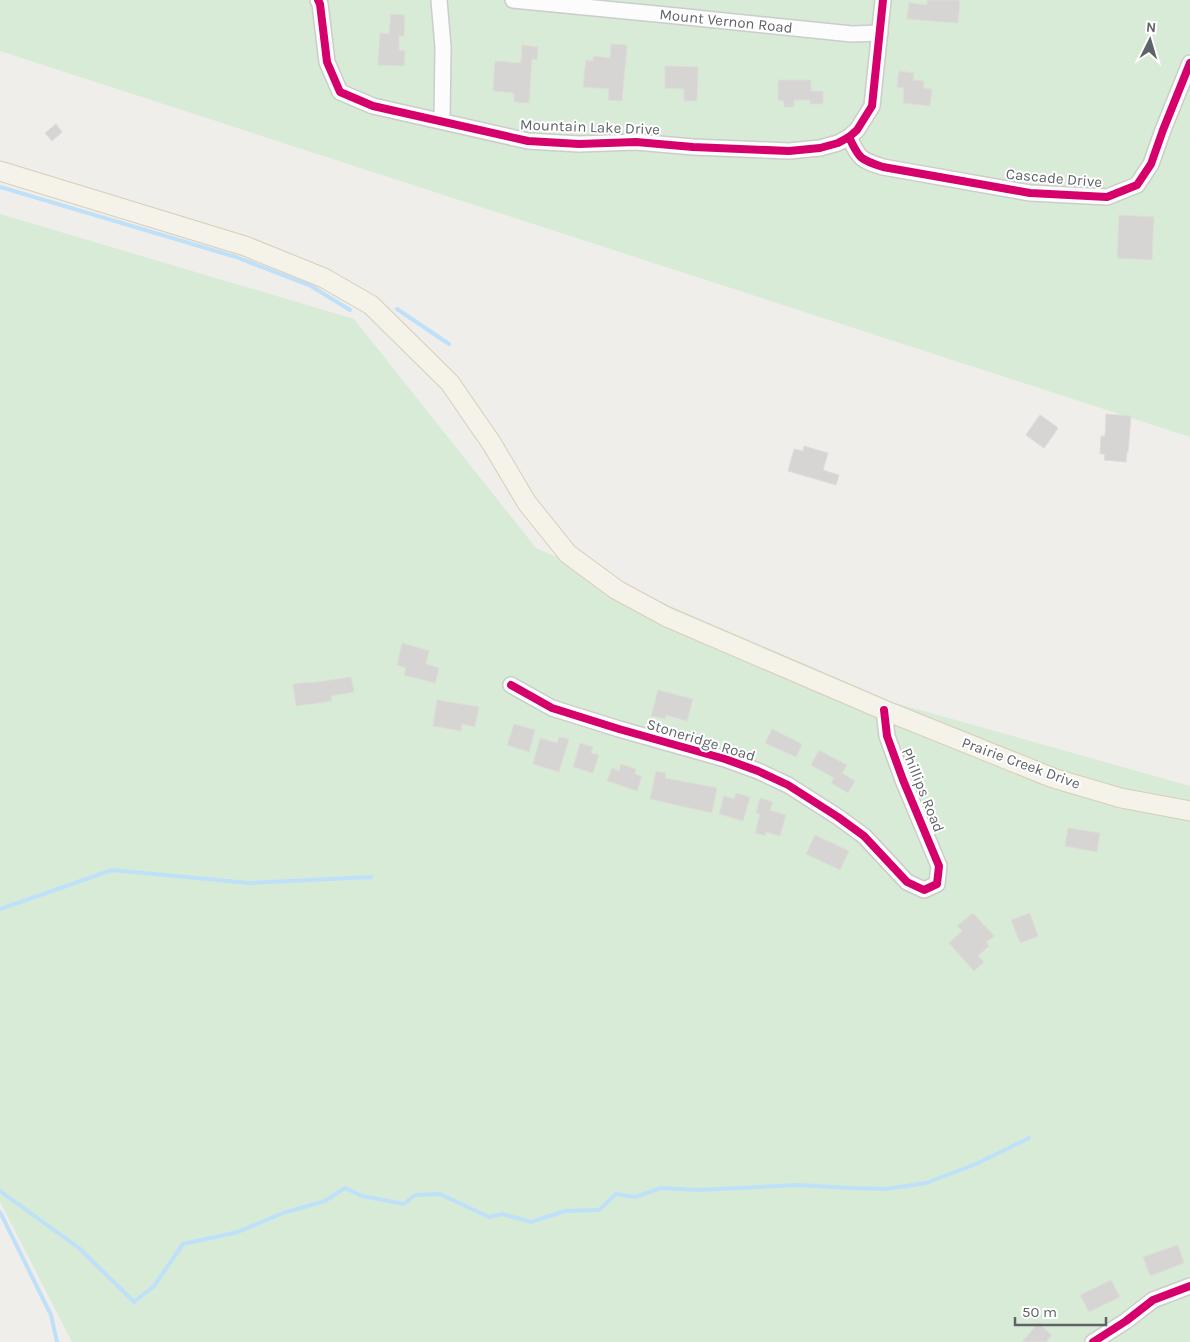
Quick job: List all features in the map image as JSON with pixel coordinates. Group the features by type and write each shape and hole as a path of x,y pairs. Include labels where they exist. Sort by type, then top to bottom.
{"main road":[{"name":"Prairie Creek Drive","path":"0,171 246,246 324,278 371,304 450,383 492,444 527,503 568,554 617,590 667,618 884,710 1053,778 1121,798 1190,811"}],"street":[{"name":"Mountain Lake Drive","path":"318,0 327,62 340,92 373,106 528,141 579,144 636,142 789,151 820,148 838,143 849,137"},
{"path":"439,0 443,47 442,121"},
{"name":"Mount Vernon Road","path":"513,0 852,34 880,34"},
{"path":"849,137 857,130 872,106 883,0"},
{"name":"Cascade Drive","path":"849,137 856,152 866,162 883,168 1030,192 1107,197 1137,185 1151,164 1190,63"},
{"name":"Stoneridge Road","path":"511,685 552,708 619,729 725,758 758,771 788,786 838,817 864,836 907,882 924,890 937,884 938,879"},
{"name":"Phillips Road","path":"884,710 887,736 939,866 938,879"},
{"path":"1094,1342 1153,1300 1190,1286"}],"green space":[{"path":"0,0 1190,0 1190,437 0,51"},
{"path":"0,214 354,319 536,548 895,703 1190,786 1190,1342 72,1342 0,1202"}],"building":[{"path":"927,0 960,0 958,23 907,19 909,3 927,5"},
{"path":"391,14 405,15 404,36 399,36 399,50 405,51 404,66 378,65 380,33 389,34"},
{"path":"611,44 627,45 622,101 608,100 609,89 583,87 586,60 593,61 593,56 610,58"},
{"path":"522,45 538,47 537,60 532,59 529,103 514,102 514,93 493,91 495,61 521,63"},
{"path":"665,66 698,67 697,101 684,101 684,89 665,88"},
{"path":"899,71 914,73 913,80 924,81 923,88 932,89 930,106 903,103 904,88 897,87"},
{"path":"778,80 811,80 811,91 823,91 823,104 810,104 810,100 794,100 794,107 784,107 784,101 778,100"},
{"path":"56,124 62,132 52,141 45,133"},
{"path":"1119,215 1154,217 1152,260 1117,258"},
{"path":"1106,414 1131,416 1126,462 1104,460 1105,454 1100,454 1101,436 1105,436"},
{"path":"1040,415 1058,428 1044,448 1026,435"},
{"path":"1040,415 1058,428 1044,448 1026,435"},
{"path":"804,446 828,453 823,470 839,475 836,485 788,471 794,449 803,451"},
{"path":"402,643 429,651 426,664 439,668 435,683 404,675 406,668 397,665"},
{"path":"351,677 354,692 331,696 332,701 296,706 293,684"},
{"path":"658,690 693,699 687,721 666,715 665,719 651,716"},
{"path":"437,700 479,707 475,727 462,724 461,731 433,726"},
{"path":"514,724 535,730 529,752 507,745"},
{"path":"772,729 802,744 796,757 765,743"},
{"path":"559,737 569,739 559,772 533,764 540,738 557,743"},
{"path":"580,743 593,747 591,753 599,755 593,773 573,767"},
{"path":"819,750 847,765 842,773 855,781 848,793 831,783 834,778 811,765"},
{"path":"621,764 636,769 635,774 642,776 637,791 607,781 612,768 619,771"},
{"path":"656,771 666,773 665,778 717,788 712,813 650,799"},
{"path":"736,793 750,797 743,821 719,814 724,796 734,799"},
{"path":"760,798 773,802 770,810 786,815 780,836 766,832 765,836 755,833 760,814 756,813"},
{"path":"1068,828 1100,833 1097,852 1065,846"},
{"path":"815,835 849,851 840,870 806,854"},
{"path":"973,913 994,936 986,942 989,946 978,956 984,962 974,971 949,943 962,931 957,926"},
{"path":"1030,913 1038,936 1020,943 1011,920"},
{"path":"1178,1245 1184,1263 1150,1276 1143,1257"},
{"path":"1111,1280 1120,1297 1089,1312 1080,1295"},
{"path":"1038,1323 1052,1335 1046,1342 1022,1342"}],"waterway":[{"path":"0,187 236,257 311,286 350,310"},
{"path":"397,309 449,344"},
{"path":"0,909 112,870 249,883 371,877"},
{"path":"0,1191 79,1248 134,1302 154,1286 183,1244 238,1232 283,1213 325,1201 345,1188 362,1196 404,1204 415,1195 440,1194 489,1217 502,1214 531,1222 565,1211 599,1210 616,1194 635,1197 661,1188 698,1190 799,1185 886,1189 926,1183 976,1164 1029,1138"},
{"path":"0,1212 51,1315 57,1342"}],"cycle path":[{"path":"318,0 327,62 340,92 373,106 528,141 579,144 636,142 693,147 789,151 820,148 838,143 857,130 872,106 883,0"},
{"path":"849,137 861,158 883,167 1030,193 1107,197 1137,185 1151,164 1190,63"},
{"path":"511,685 552,708 725,759 788,785 864,836 907,882 924,890 937,884 939,866 887,736 884,710"},
{"path":"1093,1342 1126,1321 1153,1300 1190,1286"}]}
